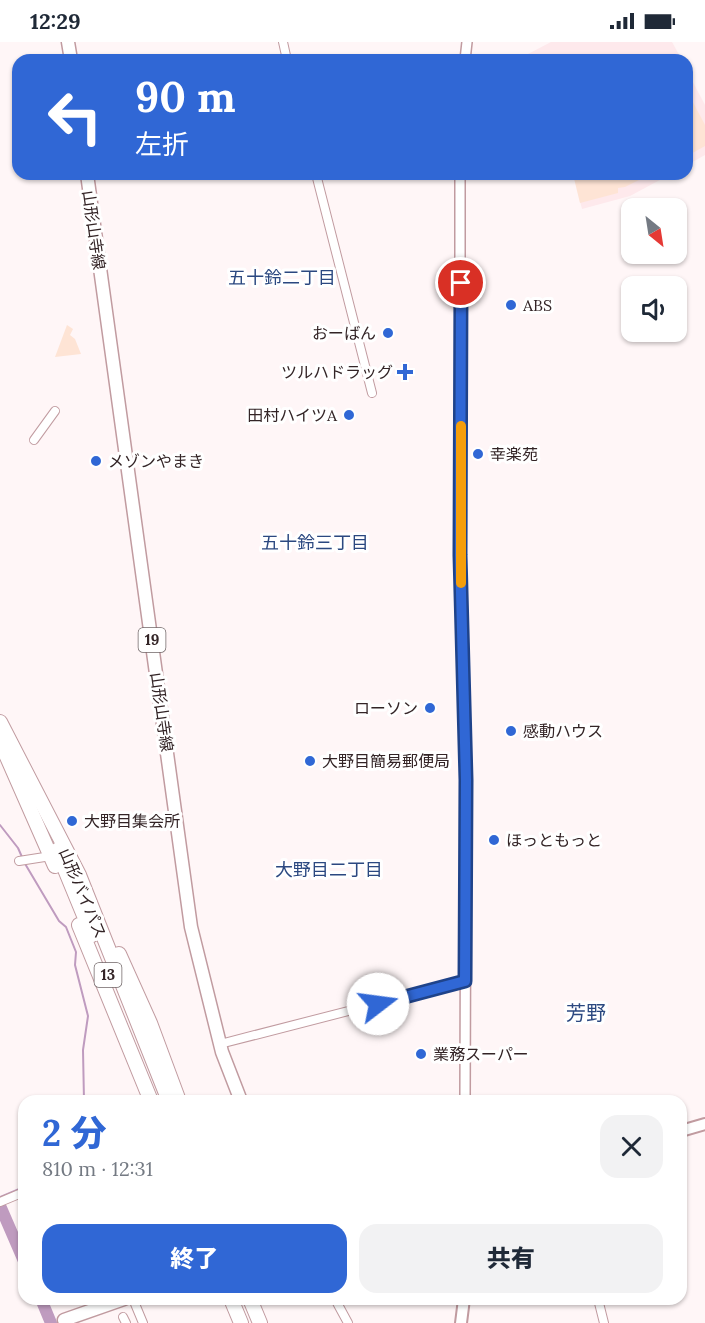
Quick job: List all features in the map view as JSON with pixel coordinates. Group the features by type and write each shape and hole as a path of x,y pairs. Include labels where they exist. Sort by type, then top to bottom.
{"highway":[{"name":"山形バイパス","path":"0,722 79,875 167,1095"},
{"name":"山形バイパス","path":"0,740 54,853 156,1095"},
{"path":"54,853 149,1095"},
{"path":"79,875 150,1023 177,1095"},
{"path":"234,1305 242,1323"},
{"path":"243,1305 250,1323"},
{"path":"252,1305 260,1323"},
{"path":"263,1305 269,1323"}],"main road":[{"name":"山形山寺線","path":"88,180 191,927 220,1044 239,1095"},
{"path":"687,1129 705,1124"},
{"path":"687,1136 705,1131"},
{"path":"61,1322 94,1305"},
{"path":"61,1322 108,1305"},
{"path":"460,1323 463,1305"}],"street":[{"path":"318,180 372,393"},
{"path":"460,180 460,555 466,780 465,1095"},
{"path":"34,440 55,411"},
{"path":"23,860 54,853"},
{"path":"220,1044 465,981"},
{"path":"0,1202 18,1194"},
{"path":"136,1305 144,1323"},
{"path":"339,1305 348,1323"},
{"path":"600,1305 604,1323"}],"shaded area":[{"path":"551,42 672,42 679,54 528,54"},
{"path":"693,82 705,105 705,155 693,162"},
{"path":"693,102 705,125 705,146 693,153"},
{"path":"574,180 639,180 618,188 618,193 580,203"},
{"path":"575,180 660,180 621,198 582,209"},
{"path":"67,325 73,329 70,335 75,339 81,354 55,357"}],"waterway":[{"path":"0,825 18,848 22,857"},
{"path":"24,862 59,921 66,927 76,952 75,965 88,1016 83,1050 84,1095"},
{"path":"0,1197 18,1190"},
{"path":"1,1208 18,1247"},
{"path":"44,1305 51,1323"}],"slow traffic":[{"path":"461,426 461,583"}],"place":[{"name":"ABS","path":"511,305"},
{"name":"おーばん","path":"388,333"},
{"name":"ツルハドラッグ","path":"405,372"},
{"name":"田村ハイツA","path":"349,415"},
{"name":"幸楽苑","path":"478,454"},
{"name":"メゾンやまき","path":"96,461"},
{"name":"ローソン","path":"430,708"},
{"name":"感動ハウス","path":"511,731"},
{"name":"大野目簡易郵便局","path":"310,761"},
{"name":"大野目集会所","path":"72,821"},
{"name":"ほっともっと","path":"494,840"},
{"name":"業務スーパー","path":"421,1054"}],"district":[{"name":"五十鈴二丁目","path":"282,278"},
{"name":"五十鈴三丁目","path":"315,543"},
{"name":"大野目二丁目","path":"329,870"},
{"name":"芳野","path":"586,1013"}],"route":[{"path":"378,1004 465,981 466,780 460,555 461,283"}]}
